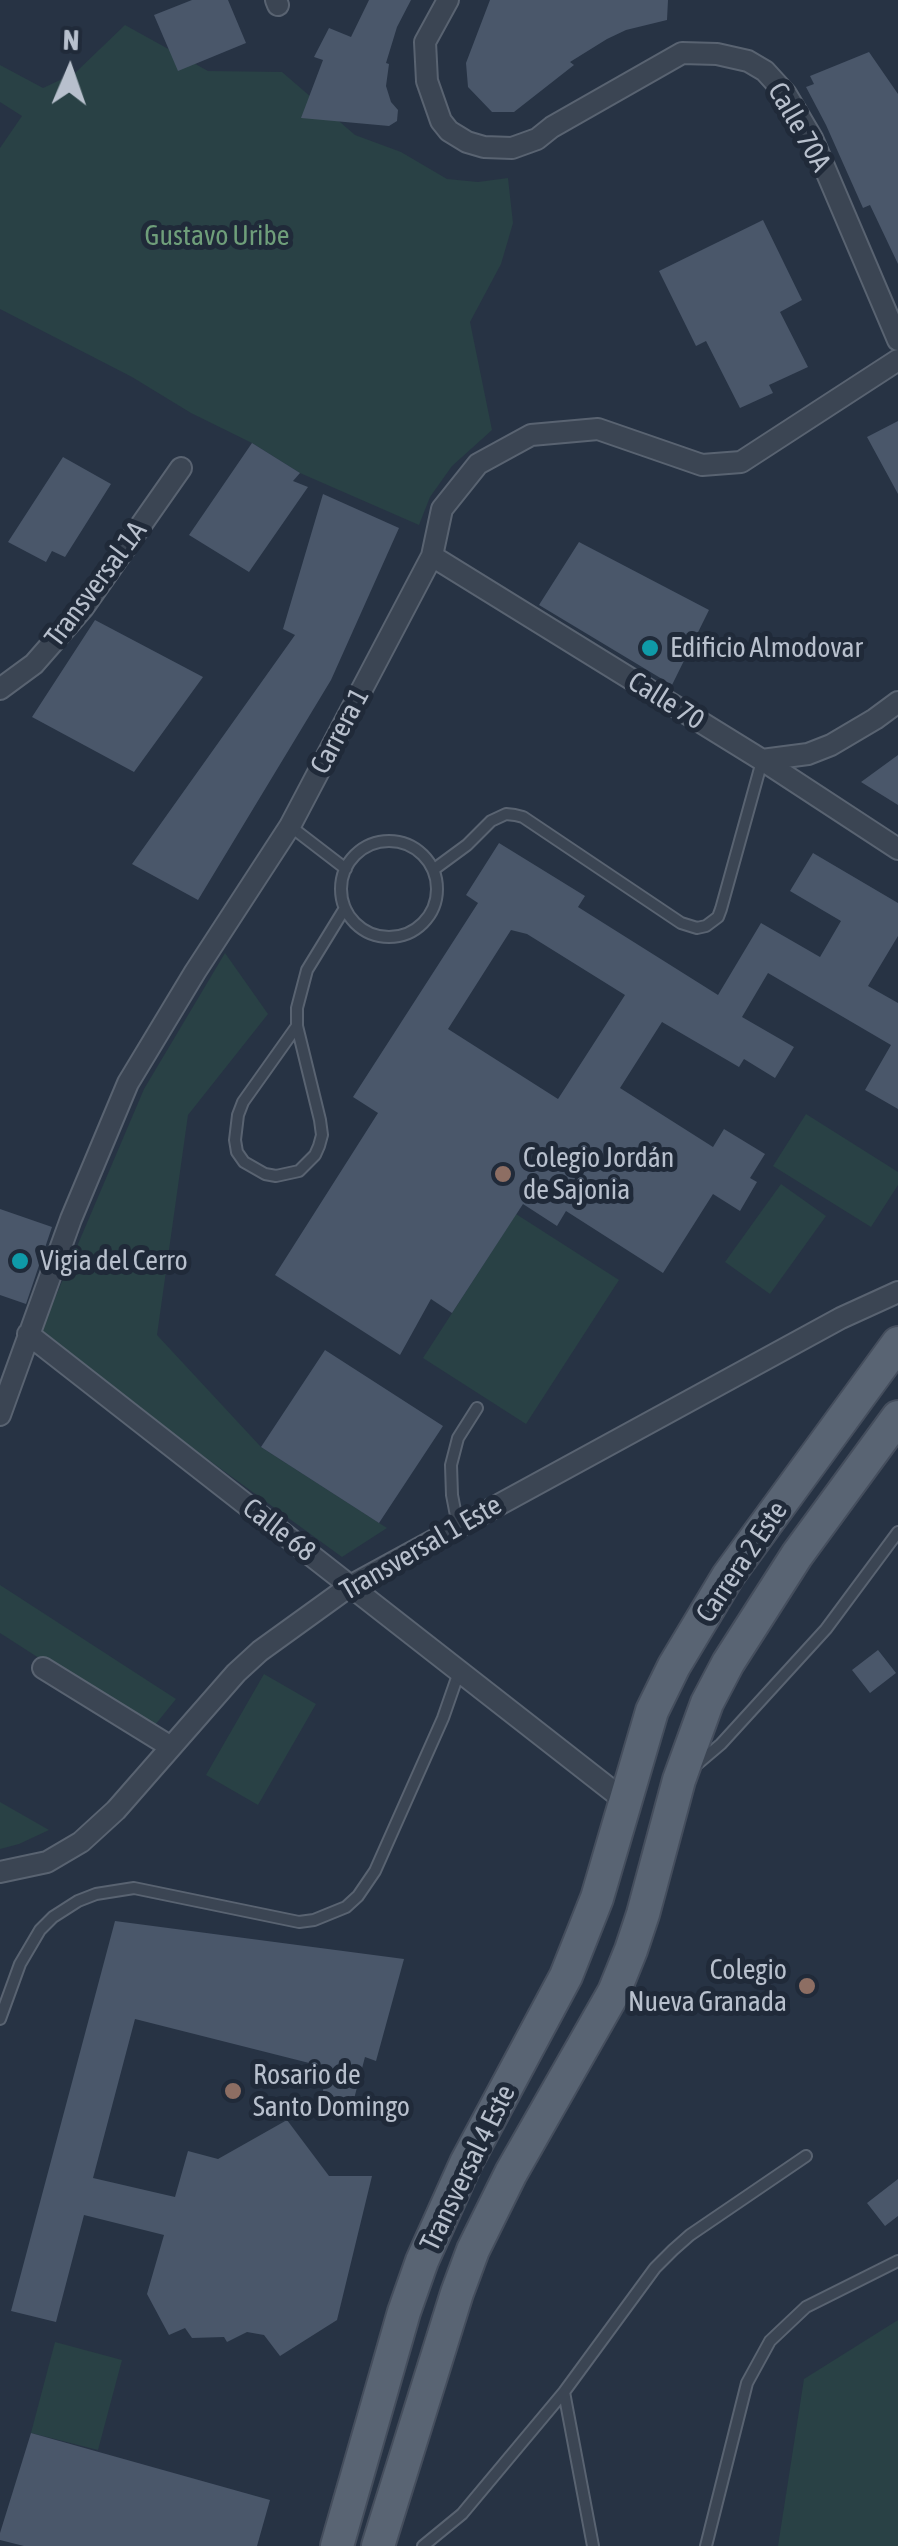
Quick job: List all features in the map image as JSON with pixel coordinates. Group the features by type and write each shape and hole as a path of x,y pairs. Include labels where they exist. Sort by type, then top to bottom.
{"main road":[{"name":"Carrera 2 Este","path":"624,1800 652,1711 698,1625 728,1576 898,1343"},
{"name":"Carrera 2 Este","path":"669,1817 707,1703 728,1662 798,1555 898,1418"},
{"name":"Transversal 4 Este","path":"338,2546 422,2261 466,2163 566,1976 597,1898 624,1800"},
{"name":"Transversal 4 Este","path":"378,2546 473,2250 510,2173 614,1992 643,1914 669,1817"}],"street":[{"name":"Calle 70A","path":"448,0 425,42 428,81 435,106 449,131 484,147 523,146 537,140 552,127 682,53 717,54 748,61 765,70 786,94 812,138 898,340"},
{"name":"Carrera 1","path":"0,1415 71,1219 128,1083 290,826 432,556 442,509 478,464 531,435 598,429 702,466 741,462 898,360"},
{"name":"Transversal 1A","path":"0,690 34,664 83,608 182,468"},
{"name":"Calle 70","path":"432,556 898,849"},
{"path":"762,760 808,754 832,745 898,702"},
{"name":"Transversal 1 Este","path":"0,1872 47,1862 81,1842 116,1810 248,1662 350,1586 841,1318 898,1292"},
{"name":"Calle 68","path":"28,1334 624,1800"},
{"path":"42,1668 171,1747"}],"lane":[{"path":"433,870 491,821 506,814 515,815 682,923 697,928 706,926 718,918 762,760"},
{"path":"290,826 346,869"},
{"path":"390,842 403,844 426,858 433,870 437,894 434,907 419,927 408,933 396,937 372,934 351,919 345,908 341,887 346,869 364,849 390,842"},
{"path":"297,1026 243,1102 238,1115 234,1140 238,1152 244,1162 264,1174 276,1176 298,1171 315,1155 322,1134 297,1026 300,995 307,970 345,908"},
{"path":"458,1526 450,1464 458,1438 477,1408"},
{"path":"679,1780 720,1744 826,1630 898,1532"},
{"path":"0,2019 20,1964 40,1930 78,1901 96,1894 134,1888 298,1922 332,1915 346,1907 374,1871 460,1671"},
{"path":"424,2546 462,2514 564,2392 673,2250 806,2156"},
{"path":"706,2546 747,2384 770,2341 806,2307 898,2261"},
{"path":"564,2392 593,2546"}],"green space":[{"name":"Gustavo Uribe","path":"125,25 208,71 282,72 355,135 401,152 447,179 478,182 508,178 513,223 501,264 470,322 492,430 452,466 430,497 419,525 300,473 132,377 0,309 0,148 22,116 0,102 0,65 43,88 75,73"},
{"path":"225,953 268,1014 188,1115 157,1335 261,1447 387,1528 342,1557 155,1421 41,1331 144,1089"},
{"path":"806,1114 898,1172 898,1185 871,1227 773,1166"},
{"path":"781,1184 826,1216 770,1294 725,1262"},
{"path":"516,1214 619,1280 526,1424 423,1358"},
{"path":"0,1585 176,1699 151,1730 0,1633"},
{"path":"264,1674 316,1704 258,1805 206,1775"},
{"path":"0,1802 49,1830 0,1849"},
{"path":"898,2320 898,2546 778,2546 804,2379"},
{"path":"55,2342 122,2360 98,2450 31,2433"}],"building":[{"path":"192,0 228,0 246,43 178,71 154,15"},
{"path":"369,0 411,0 397,27 386,63 386,86 398,110 397,121 389,126 301,118 323,60 314,57 329,28 351,37"},
{"path":"490,0 668,0 667,20 607,39 570,62 574,65 514,112 492,112 468,87 466,63"},
{"path":"869,52 898,94 898,264 870,205 863,208 806,87 814,84 810,76"},
{"path":"763,220 802,300 780,312 808,367 769,385 773,393 740,408 706,341 696,346 659,271"},
{"path":"898,421 898,494 867,437"},
{"path":"252,443 300,473 293,481 308,487 249,572 189,535"},
{"path":"63,457 111,484 65,557 52,551 46,562 8,542"},
{"path":"323,494 399,528 331,680 198,900 132,864 295,635 283,629"},
{"name":"Edificio Almodovar","path":"579,542 709,610 672,685 539,605"},
{"path":"95,620 203,677 134,772 32,717"},
{"path":"898,755 898,805 861,782"},
{"path":"499,843 585,896 578,907 718,995 761,923 820,957 841,921 790,891 813,853 898,903 898,936 868,986 898,1003 898,1109 865,1090 891,1045 768,973 742,1017 794,1047 775,1078 744,1059 739,1067 662,1022 620,1088 713,1147 724,1129 765,1154 750,1178 757,1182 740,1211 713,1194 663,1273 566,1211 557,1226 523,1204 452,1313 431,1299 400,1355 275,1275 378,1113 353,1097 478,903 466,895","holes":["511,930 527,934 625,995 558,1099 448,1029"]},
{"name":"Vigia del Cerro","path":"0,1209 52,1227 26,1304 0,1295"},
{"path":"325,1350 443,1426 379,1523 261,1447"},
{"path":"878,1650 896,1673 870,1693 852,1670"},
{"path":"115,1921 404,1959 376,2061 365,2057 349,2118 318,2109 329,2068 135,2019 93,2178 175,2197 188,2151 218,2159 287,2120 329,2176 372,2176 337,2320 280,2356 264,2335 247,2332 227,2342 224,2337 192,2338 185,2328 169,2335 147,2294 164,2235 84,2215 56,2322 11,2311"},
{"path":"898,2179 898,2216 885,2226 867,2203"},
{"path":"31,2433 270,2500 257,2546 24,2546 0,2540"}],"place":[{"name":"Edificio Almodovar","path":"650,648"},
{"name":"Colegio Jordán de Sajonia","path":"503,1174"},
{"name":"Vigia del Cerro","path":"20,1261"},
{"name":"Colegio Nueva Granada","path":"807,1986"},
{"name":"Rosario de Santo Domingo","path":"233,2091"}]}
